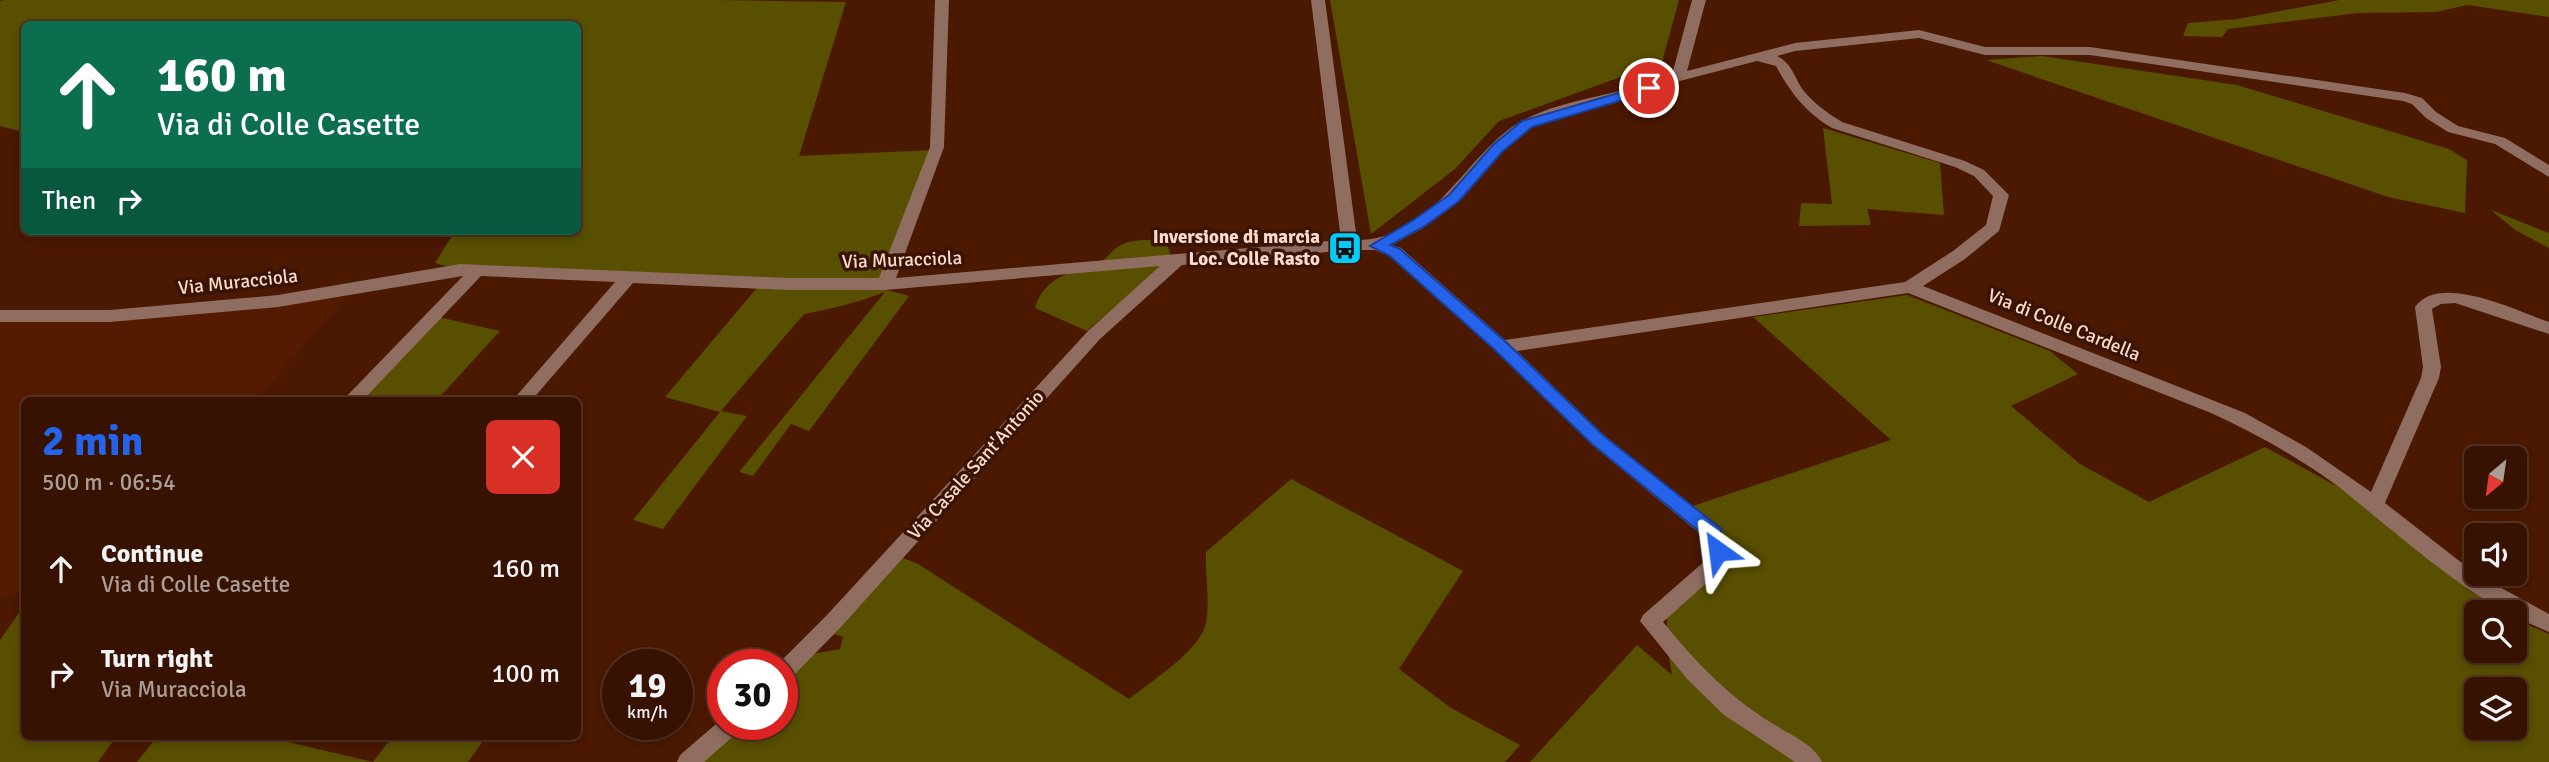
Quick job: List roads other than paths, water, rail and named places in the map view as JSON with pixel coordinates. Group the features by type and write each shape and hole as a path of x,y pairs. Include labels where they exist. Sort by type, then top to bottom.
{"street":[{"path":"885,284 937,148 942,0"},
{"path":"1318,0 1350,245"},
{"path":"1671,79 1682,68 1699,0"},
{"path":"1377,246 1420,223 1454,198 1498,148 1527,124 1671,79 1795,47 1919,34 1985,51 2090,51 2391,95 2417,101 2431,115 2453,129 2500,141 2549,172"},
{"path":"1502,347 1909,287 1959,255 1993,227 2001,195 1979,173 1960,164 1837,125 1825,118 1798,93 1781,63 1770,58 1757,57"},
{"name":"Via Muracciola","path":"0,316 110,316 278,300 360,289 460,270 789,284 885,284 1350,245 1377,246"},
{"path":"1377,246 1395,252 1502,347 1598,440 1713,533 1718,551 1714,564 1650,621 1680,658 1742,717 1793,745 1811,762"},
{"name":"Via Casale Sant'Antonio","path":"798,658 1094,335 1176,261"},
{"path":"355,397 478,270"},
{"path":"524,397 629,277"},
{"name":"Via di Colle Cardella","path":"1909,287 2239,418 2297,450 2375,505 2495,598 2549,623"},
{"path":"2375,505 2430,379 2432,367 2423,307 2437,298 2456,297 2549,328"},
{"path":"688,762 713,740"}],"place":[{"name":"Inversione di marcia Loc. Colle Rasto","path":"1345,248"}]}
